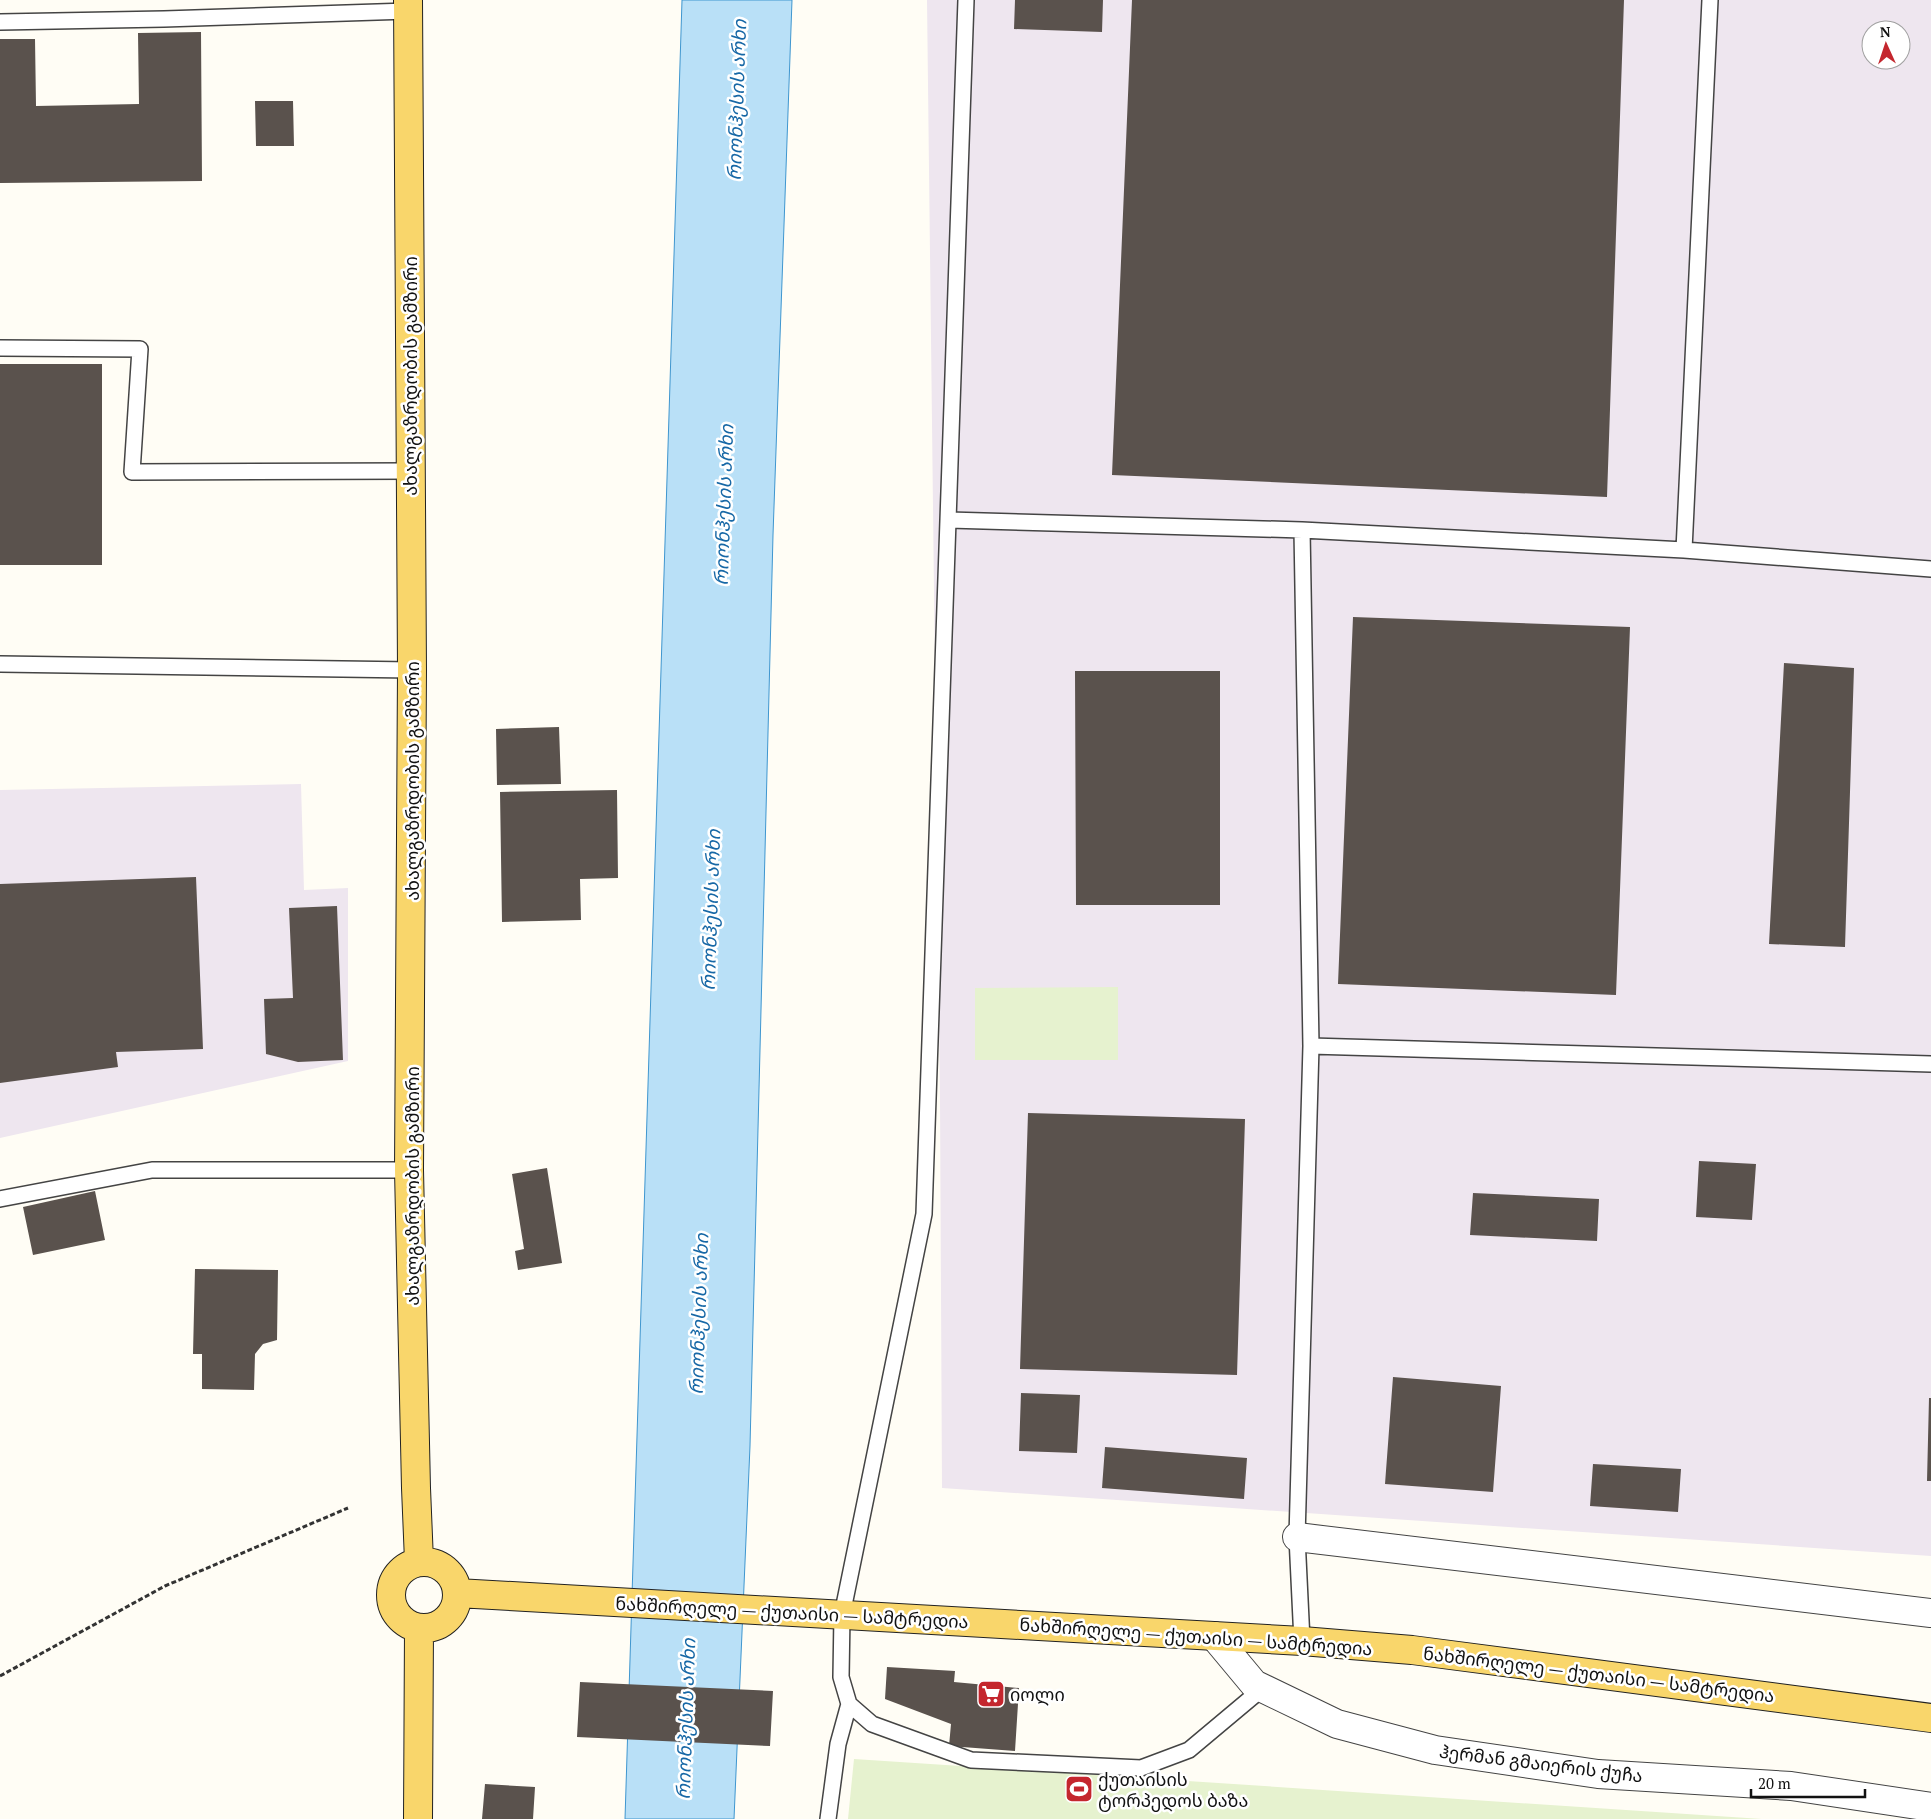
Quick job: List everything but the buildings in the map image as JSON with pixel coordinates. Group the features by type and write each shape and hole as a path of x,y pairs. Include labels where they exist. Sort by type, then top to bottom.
{"main road":[{"name":"ახალგაზრდობის გამზირი","path":"408,5 412,670 409,1170 416,1488 420,1561"},
{"path":"420,1561 439,1565 447,1571 454,1579 457,1593 454,1609 448,1618 439,1625 419,1628 408,1625 393,1610 390,1589 394,1579 401,1570 409,1564 420,1561"},
{"name":"ნახშირღელე — ქუთაისი — სამტრედია","path":"457,1593 1302,1640 1412,1650 1931,1718"},
{"path":"418,1819 419,1628"}],"street":[{"path":"1297,1537 1931,1613"},
{"name":"ჰერმან გმაიერის ქუჩა","path":"1214,1636 1254,1684 1337,1724 1435,1750 1598,1774 1791,1786 1931,1807"}],"lane":[{"path":"828,1819 838,1744 849,1704 841,1677 842,1615 924,1214 966,0"},
{"path":"1684,550 1710,0"},
{"path":"0,22 164,19 408,5"},
{"path":"0,348 140,349 132,472 411,471"},
{"path":"949,520 1302,530 1684,550 1931,569"},
{"path":"1302,530 1311,1046 1297,1537 1302,1640"},
{"path":"0,664 412,670"},
{"path":"1311,1046 1931,1064"},
{"path":"0,1199 152,1170 409,1170"},
{"path":"849,1704 872,1724 971,1760 1141,1768 1189,1750 1263,1688"}],"path":[{"path":"0,1676 165,1586 348,1508"}],"shaded area":[{"path":"927,0 1931,0 1931,1556 942,1488 940,1099"},
{"path":"301,784 304,890 348,888 348,1061 0,1138 0,790"}],"green space":[{"path":"1118,987 1118,1060 975,1060 975,988"},
{"name":"ქუთაისის ტორპედოს ბაზა","path":"854,1759 1762,1819 848,1819"}],"water":[{"name":"რიონჰესის არხი","path":"682,0 792,0 773,535 750,1446 734,1819 625,1819"}],"place":[{"name":"იოლი","path":"991,1694"},
{"name":"ქუთაისის ტორპედოს ბაზა","path":"1079,1789"}]}
